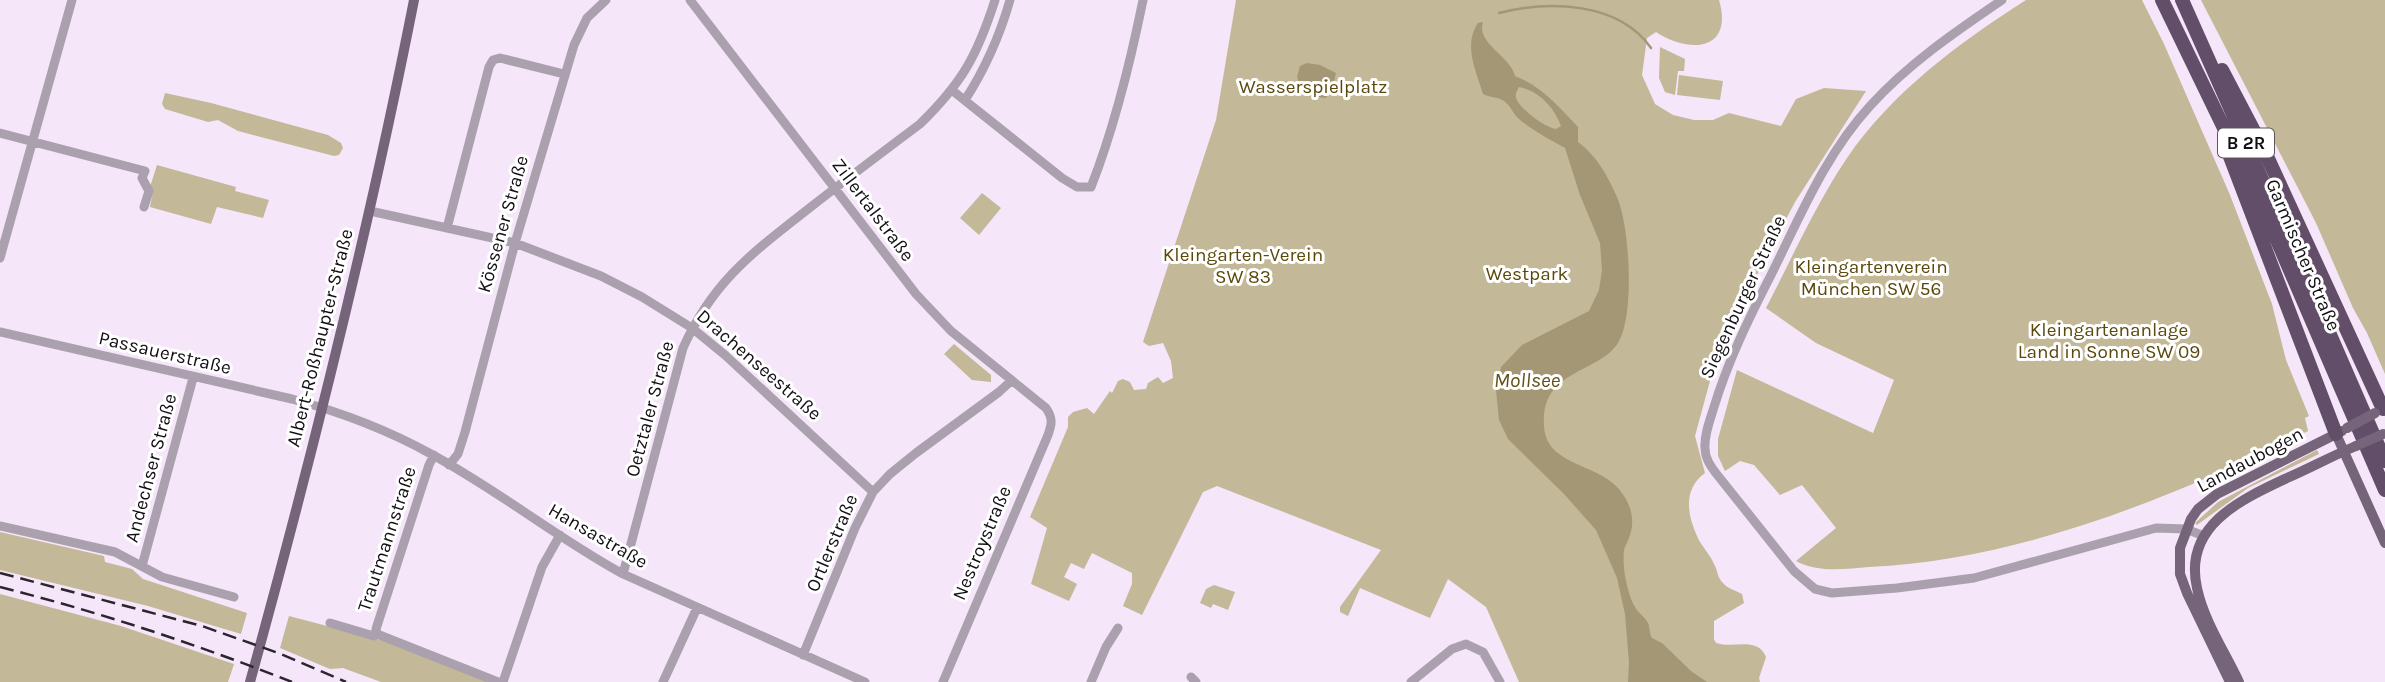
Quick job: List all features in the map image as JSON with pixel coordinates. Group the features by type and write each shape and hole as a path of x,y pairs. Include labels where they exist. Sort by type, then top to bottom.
{"highway":[{"name":"Garmischer Straße","path":"2162,0 2267,217 2385,490"},
{"name":"Garmischer Straße","path":"2182,1 2385,461"},
{"path":"2182,1 2195,19 2265,152 2382,411"},
{"path":"2216,113 2242,191 2342,431"}],"main road":[{"name":"Albert-Roßhaupter-Straße","path":"250,682 369,211 414,0"},
{"name":"Landaubogen","path":"2230,682 2186,593 2180,574 2180,548 2186,529 2198,509 2217,494 2382,411"},
{"path":"2342,431 2343,452 2385,543"},
{"name":"Landaubogen","path":"2239,682 2204,610 2197,588 2195,562 2204,536 2214,522 2228,510 2271,486 2384,434"}],"street":[{"path":"0,258 72,0"},
{"name":"Kössener Straße","path":"449,465 458,454 465,432 515,243 564,74 587,18 606,0"},
{"name":"Zillertalstraße","path":"690,0 880,249 932,312 1046,408 1052,418"},
{"name":"Oetztaler Straße","path":"623,573 683,348 710,299 752,253 920,124 953,91 971,63 995,0"},
{"path":"965,100 993,48 1010,0"},
{"path":"953,91 1062,178 1077,187 1091,187 1126,80 1143,0"},
{"name":"Siegenburger Straße","path":"2002,0 1906,70 1868,107 1842,141 1806,204 1730,359 1708,426 1706,457 1794,571 1815,589 1832,593 1897,589 1963,580 2034,563 2156,527 2186,529 2204,536"},
{"path":"447,228 493,60 500,58 564,74"},
{"path":"0,133 32,139 145,171 142,178 149,191 144,207"},
{"name":"Drachenseestraße","path":"369,211 515,243 552,255 642,297 692,328 725,355 873,492"},
{"name":"Passauerstraße","path":"0,332 321,407"},
{"name":"Andechser Straße","path":"142,566 192,378"},
{"name":"Ortlerstraße","path":"803,655 855,528 873,492 907,460 1011,381"},
{"name":"Hansastraße","path":"321,407 393,435 434,455 623,573 865,682"},
{"name":"Nestroystraße","path":"943,682 1048,435 1052,418"},
{"name":"Trautmannstraße","path":"377,634 376,629 434,455"},
{"path":"0,526 115,552 162,578 234,597"},
{"path":"330,623 374,636 377,634 500,682 542,567 560,536"},
{"path":"663,682 696,608"},
{"path":"1091,682 1106,647 1118,628"},
{"path":"1412,682 1452,649 1466,644 1483,652 1500,682"}],"green space":[{"name":"Westpark","path":"1236,0 1719,0 1722,17 1720,30 1706,43 1682,43 1656,32 1647,38 1642,75 1655,104 1673,115 1694,120 1713,120 1729,113 1781,126 1796,99 1824,88 1866,91 1795,202 1748,292 1710,381 1695,436 1705,473 1693,486 1690,494 1691,519 1721,581 1742,594 1744,603 1714,621 1714,639 1716,643 1751,645 1762,651 1766,657 1760,682 1519,682 1486,607 1448,579 1430,618 1360,588 1348,616 1340,612 1340,607 1381,550 1217,486 1203,492 1142,615 1123,606 1132,584 1132,573 1092,553 1084,569 1071,563 1064,577 1077,584 1069,601 1031,584 1047,528 1030,517 1068,427 1068,417 1073,412 1087,408 1094,414 1110,391 1112,393 1118,381 1123,379 1130,382 1134,390 1146,389 1148,383 1158,377 1163,383 1173,378 1171,361 1163,343 1149,346 1143,342 1216,120"},
{"name":"Kleingartenanlage Land in Sonne SW 09","path":"2026,0 2142,0 2230,195 2272,304 2286,360 2309,416 2305,418 2308,431 2257,456 2150,501 2039,538 1926,562 1841,569 1804,565 1796,561 1836,528 1802,485 1780,495 1754,465 1740,461 1725,471 1718,456 1718,439 1737,370 1873,433 1894,380 1816,343 1766,308 1825,194 1865,134 1906,90 1929,70"},
{"path":"2201,0 2385,0 2385,374 2316,223"},
{"path":"1660,47 1685,59 1684,71 1678,71 1675,95 1665,92 1659,78"},
{"path":"1679,75 1723,81 1720,100 1677,95"},
{"path":"165,93 328,135 341,143 343,148 339,155 334,156 238,131 218,120 208,122 165,109 162,104"},
{"path":"157,165 236,187 235,191 269,200 263,218 217,207 211,224 150,207 153,191 150,187"},
{"path":"982,193 1001,208 979,235 960,218"},
{"path":"954,344 991,375 991,382 972,380 944,354"},
{"path":"2317,450 2319,454 2248,488 2197,525 2195,523 2218,502"},
{"path":"0,532 104,556 105,562 132,569 143,579 247,613 241,634 148,606 0,570"},
{"path":"1214,585 1235,592 1228,610 1213,604 1211,608 1200,603 1206,589"},
{"path":"0,594 121,626 234,664 228,682 0,682"},
{"path":"289,616 384,641 491,682 381,682 343,668 330,669 280,648"}],"water":[{"name":"Mollsee","path":"1483,22 1484,37 1507,62 1515,76 1541,91 1578,127 1578,142 1601,167 1617,197 1625,229 1629,271 1627,313 1623,330 1618,343 1609,353 1572,375 1551,393 1545,407 1544,425 1547,438 1562,456 1608,479 1625,497 1630,509 1632,528 1624,550 1625,576 1632,600 1648,623 1652,638 1662,643 1691,671 1707,682 1628,682 1625,614 1617,578 1596,530 1508,439 1499,420 1496,390 1501,367 1522,345 1589,311 1599,290 1602,270 1600,243 1580,195 1565,148 1523,122 1504,101 1483,94 1471,49 1471,40 1478,23","holes":["1519,87 1545,101 1561,126 1556,129 1546,125 1522,107 1516,93"]},
{"path":"1307,63 1320,65 1336,73 1326,98 1308,96 1301,88 1297,77 1300,66"}],"waterway":[{"path":"1499,13 1539,7 1582,8 1621,21 1651,48"}],"railway":[{"path":"0,573 202,626 281,654 346,682"},
{"path":"0,587 147,630 292,682"}],"park label":[{"name":"Wasserspielplatz","path":"1313,87"},
{"name":"Kleingarten-Verein SW 83","path":"1243,266"},
{"name":"Kleingartenverein München SW 56","path":"1871,278"}]}
